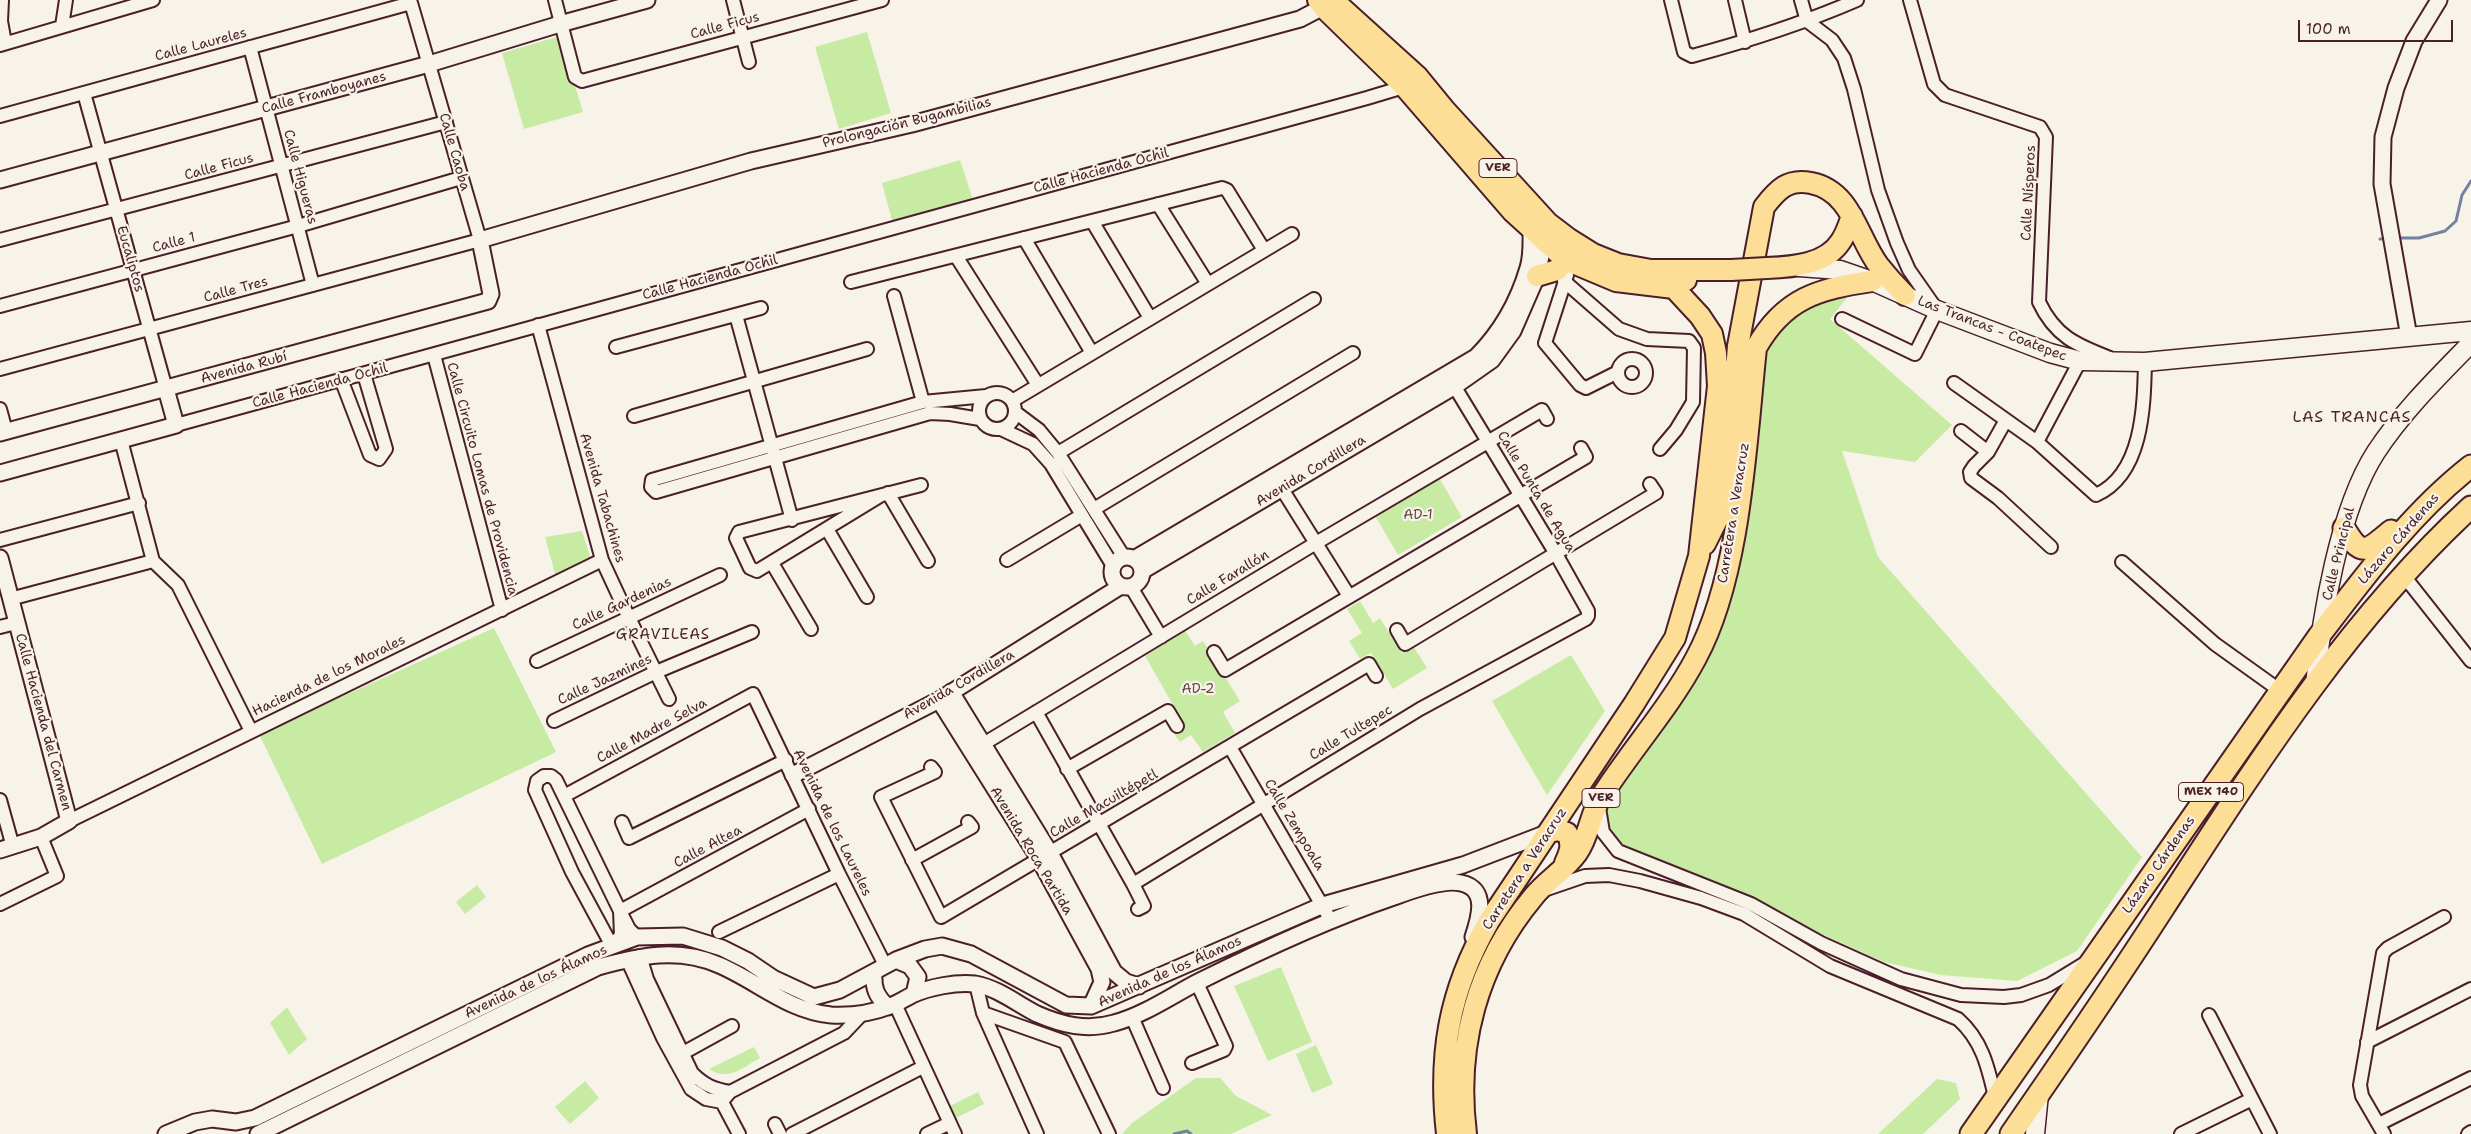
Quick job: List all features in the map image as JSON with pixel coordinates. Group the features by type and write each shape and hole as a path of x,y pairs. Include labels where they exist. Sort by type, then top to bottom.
{"highway":[{"name":"Lázaro Cárdenas","path":"1964,1134 1976,1126 2091,959 2282,692 2319,636 2372,567 2427,504 2471,466"},
{"path":"2344,528 2354,544 2360,549 2370,549 2414,512 2427,504"},
{"name":"Lázaro Cárdenas","path":"2011,1134 2228,809 2315,686 2404,576 2471,507"}],"main road":[{"name":"Las Trancas - Coatepec","path":"1326,2 1410,81 1512,211 1541,231 1593,254 1617,273 1651,270 1697,271 1796,266 1840,270 1872,281 1937,310 2050,353 2080,361 2145,362 2471,331"},
{"path":"1699,556 1721,512 1737,462 1738,346 1764,207 1777,190 1790,183 1804,181 1823,185 1836,194 1852,216 1878,265 1905,295"},
{"path":"1796,266 1826,256 1841,242 1852,216"},
{"name":"Las Trancas - Coatepec","path":"1541,231 1568,268 1617,273 1674,288"},
{"path":"1537,276 1568,268"},
{"path":"1674,288 1697,271"},
{"name":"Carretera a Veracruz","path":"1466,1134 1462,1103 1467,1032 1479,988 1494,956 1510,928 1536,894 1561,872 1583,845 1599,800 1673,696 1697,657 1725,579 1735,526 1737,462 1756,348 1766,331 1781,313 1813,294 1843,285 1872,281"},
{"name":"Carretera a Veracruz","path":"1447,1134 1444,1055 1453,1006 1469,958 1489,921 1619,727 1675,638 1699,556 1718,386 1716,353 1712,334 1700,316 1674,288"},
{"name":"Calle Principal","path":"2315,686 2319,636 2344,528 2353,501 2375,453 2407,408 2471,343"},
{"path":"1619,727 1630,724 1635,725 1638,731 1638,737 1622,766"},
{"path":"1549,832 1558,830 1568,834 1571,842 1571,850 1561,872"},
{"path":"1453,1006 1454,1030 1467,1032"},
{"path":"2035,1134 2039,1094"}],"street":[{"path":"2,0 3,44 153,0"},
{"path":"62,26 66,0"},
{"path":"555,0 560,24"},
{"name":"Calle Framboyanes","path":"0,180 429,64 647,0"},
{"path":"733,0 749,62"},
{"name":"Calle Ficus","path":"560,24 578,80 582,81 882,0"},
{"path":"1671,0 1684,52 1692,56 1745,42 1858,0"},
{"path":"1735,0 1745,42"},
{"path":"1801,0 1807,20 1832,40 1844,58 1854,89 1878,190 1897,243 1910,270 1937,310 1915,354 1842,319"},
{"name":"Calle Nísperos","path":"1910,0 1934,84 1945,95 2040,127 2045,131 2039,302 2047,319 2058,332 2080,346 2118,362"},
{"path":"2410,337 2382,184 2383,137 2396,88 2414,41 2439,0"},
{"name":"Prolongación Bugambilias","path":"480,240 751,162 912,124 1300,18 1326,2"},
{"name":"Calle Caoba","path":"411,3 480,240 491,294 488,301"},
{"name":"Calle Laureles","path":"0,116 411,3"},
{"name":"Calle Higueras","path":"250,47 313,285"},
{"name":"Calle Hacienda Ochil","path":"0,473 1359,101 1410,81"},
{"name":"Eucaliptos","path":"84,93 176,425"},
{"name":"Calle Ficus","path":"0,240 446,122"},
{"name":"Calle 1","path":"0,306 298,226 461,178"},
{"path":"851,282 1222,188 1227,190 1264,250"},
{"path":"1158,204 1208,284"},
{"path":"1092,221 1150,318"},
{"name":"Avenida Cordillera","path":"1128,563 1451,381 1492,360 1513,331 1537,276 1541,231"},
{"name":"Avenida Cordillera","path":"1128,563 1282,488 1451,381 1494,338 1506,321 1529,267 1541,231"},
{"path":"1001,429 1011,422 1013,406 1038,385 1292,234"},
{"path":"1024,238 1092,353"},
{"name":"Calle Tres","path":"0,369 480,240"},
{"path":"956,256 1038,385"},
{"path":"1568,268 1546,343 1580,385 1586,388 1618,372"},
{"path":"1568,268 1619,329 1647,339 1690,341 1694,348 1693,402 1676,430 1660,448"},
{"path":"894,296 923,402"},
{"path":"1058,452 1314,299"},
{"name":"Avenida Rubí","path":"3,432 488,301"},
{"path":"616,347 761,308"},
{"path":"736,315 792,520"},
{"name":"Avenida Tabachines","path":"538,325 602,560 669,699"},
{"path":"634,416 867,349"},
{"path":"1094,509 1352,353"},
{"name":"Calle Circuito Lomas de Providencia","path":"434,355 502,610"},
{"path":"2037,442 2080,361"},
{"path":"1954,383 2037,442 2096,495 2106,490 2121,474 2138,441 2144,406 2145,362"},
{"path":"341,380 370,455 379,458 384,455 386,449 364,374"},
{"name":"Calle Punta de Agua","path":"1451,381 1556,554 1588,611 1588,616"},
{"path":"887,419 923,402 986,396 997,393 1008,396 1013,406 1039,430 1058,452 1082,514 1128,563"},
{"path":"980,419 979,407 986,396"},
{"path":"0,408 3,432"},
{"name":"Calle Farallón","path":"984,743 1316,543 1542,410 1547,419"},
{"path":"773,452 652,480 651,487 656,492 773,452 887,419 930,413 980,419 989,428 1001,429 1033,444 1094,509 1139,581 1126,586"},
{"path":"2006,420 1988,452 1970,472 1971,478 1998,498 2051,547"},
{"path":"1961,432 1988,452"},
{"path":"121,440 153,561 178,584 250,731"},
{"path":"1214,652 1225,670 1586,457 1581,448"},
{"path":"884,495 757,571 753,570 736,538 736,535 921,484"},
{"path":"1397,630 1405,644 1656,493 1650,484"},
{"path":"1282,488 1349,596"},
{"path":"884,495 928,561"},
{"path":"0,540 139,503"},
{"path":"1007,560 1082,514"},
{"path":"827,529 867,597"},
{"name":"Calle Hacienda del Carmen","path":"0,558 69,821"},
{"name":"Hacienda de los Morales","path":"69,821 602,560"},
{"path":"10,599 153,561"},
{"path":"2122,562 2215,644 2282,692"},
{"path":"772,563 812,629"},
{"path":"1128,563 1112,576 1126,586 1161,637"},
{"name":"Calle Gardenias","path":"537,661 628,616 720,575"},
{"path":"2404,576 2471,661"},
{"name":"Avenida Cordillera","path":"793,775 945,696 1126,586"},
{"name":"Calle Tultepec","path":"1132,884 1420,709 1586,619 1588,616"},
{"path":"0,628 16,623"},
{"name":"Calle Jazmines","path":"554,721 656,672 752,632"},
{"name":"Calle Macuiltépetl","path":"912,860 941,917 1230,748 1369,664 1376,676"},
{"name":"Avenida de los Laureles","path":"753,694 885,966"},
{"name":"Calle Madre Selva","path":"564,796 753,694"},
{"name":"Avenida Roca Partida","path":"945,696 984,743 1044,856 1099,969 1102,982 1091,1006"},
{"name":"Avenida Roca Partida","path":"945,696 1114,972 1126,982 1139,986"},
{"path":"1067,769 1168,711 1177,726"},
{"path":"1036,712 1144,906 1138,909"},
{"name":"Calle Zempoala","path":"1230,748 1327,912"},
{"path":"622,822 629,838 786,760"},
{"path":"931,767 935,772 880,797 912,860 972,827 968,822"},
{"path":"620,911 621,935 612,946 535,790 537,781 544,776 551,776 556,780 629,929 637,936"},
{"path":"0,800 6,849 41,837 69,821"},
{"path":"1599,800 1603,832 1618,851 1751,904 1821,943 1901,979 1961,995 2004,997 2020,995 2048,986 2091,959"},
{"name":"Calle Altea","path":"620,911 810,809"},
{"name":"Avenida de los Álamos","path":"166,1134 190,1130 195,1122 212,1120 236,1122 255,1118 588,955 637,936 683,936 722,948 748,961 773,978 814,997 840,990 885,966 925,949 942,946 972,954 1066,1005 1091,1006 1327,912 1492,856 1549,832"},
{"path":"0,904 57,876 41,837"},
{"path":"719,932 839,874"},
{"path":"1536,894 1577,878 1609,875 1640,880 1702,898 1744,914 1830,966 1958,1019 1970,1029 1980,1046 1988,1064 1995,1097"},
{"name":"Avenida de los Álamos","path":"1351,904 1448,883 1461,883 1476,892 1480,900 1481,910 1469,958"},
{"name":"Avenida de los Álamos","path":"258,1134 598,967 633,957 670,953 691,956 718,964 793,1005 830,1015 863,1013 891,1006 914,994 954,984 976,984 1007,996 1038,1014 1077,1027 1093,1028 1113,1024 1132,1017 1327,912"},
{"path":"2444,917 2388,948 2383,953 2367,1042 2361,1090 2362,1096 2381,1129 2471,1078"},
{"path":"633,957 647,979 692,1073 703,1084 726,1097 739,1134"},
{"path":"633,957 663,1038 691,1089 706,1099 726,1097 844,1033 863,1013"},
{"path":"914,994 918,977 910,966 885,966 873,987 878,998 891,1006 953,1128 928,1134"},
{"path":"1192,1063 1224,1050 1226,1046 1197,983"},
{"path":"976,984 983,1013 1036,1134"},
{"path":"2367,1042 2471,989"},
{"path":"1113,1024 1115,996"},
{"path":"983,1013 1065,1042 1115,1133"},
{"path":"2209,1015 2270,1134"},
{"path":"1132,1017 1164,1088"},
{"path":"683,1052 732,1026"},
{"path":"792,1134 923,1067"},
{"path":"2181,1134 2252,1099"}],"green space":[{"path":"867,32 891,113 839,129 815,47"},
{"path":"560,36 583,112 524,129 502,53"},
{"path":"960,160 974,203 893,224 882,183"},
{"path":"1853,290 1830,319 1952,425 1915,462 1842,451 1878,557 2142,857 2077,951 2017,981 1941,975 1884,962 1612,840 1607,811 1615,788 1715,616 1762,356 1783,317"},
{"name":"AD-1","path":"1438,476 1462,517 1398,555 1374,514"},
{"path":"582,531 591,559 556,577 545,537"},
{"path":"1360,601 1373,623 1380,618 1402,653 1413,646 1427,668 1393,689 1371,653 1360,659 1349,641 1362,633 1347,609"},
{"path":"494,628 556,752 322,864 259,734"},
{"name":"AD-2","path":"1185,630 1195,646 1203,641 1240,701 1223,712 1235,733 1203,752 1191,735 1180,742 1173,732 1184,724 1145,656"},
{"path":"1571,655 1605,711 1547,795 1492,701"},
{"path":"477,885 486,897 465,914 456,902"},
{"path":"1281,967 1312,1042 1268,1061 1234,986"},
{"path":"287,1007 307,1039 289,1055 270,1023"},
{"path":"1316,1045 1333,1084 1312,1093 1296,1054"},
{"path":"754,1047 760,1058 735,1072 722,1074 709,1069"},
{"path":"1196,1078 1220,1078 1236,1096 1272,1115 1231,1134 1122,1134 1132,1123"},
{"path":"1937,1079 1956,1083 1960,1099 1923,1134 1878,1134"},
{"path":"585,1081 599,1098 570,1124 555,1107"},
{"path":"978,1092 984,1104 956,1118 950,1106"}],"waterway":[{"path":"2397,238 2419,238 2445,231 2456,221 2462,195 2471,181"},
{"path":"2380,239 2388,239"},
{"path":"1174,1134 1187,1131 1191,1134"}],"district":[{"name":"LAS TRANCAS","path":"2352,418"},
{"name":"GRAVILEAS","path":"663,635"}]}
